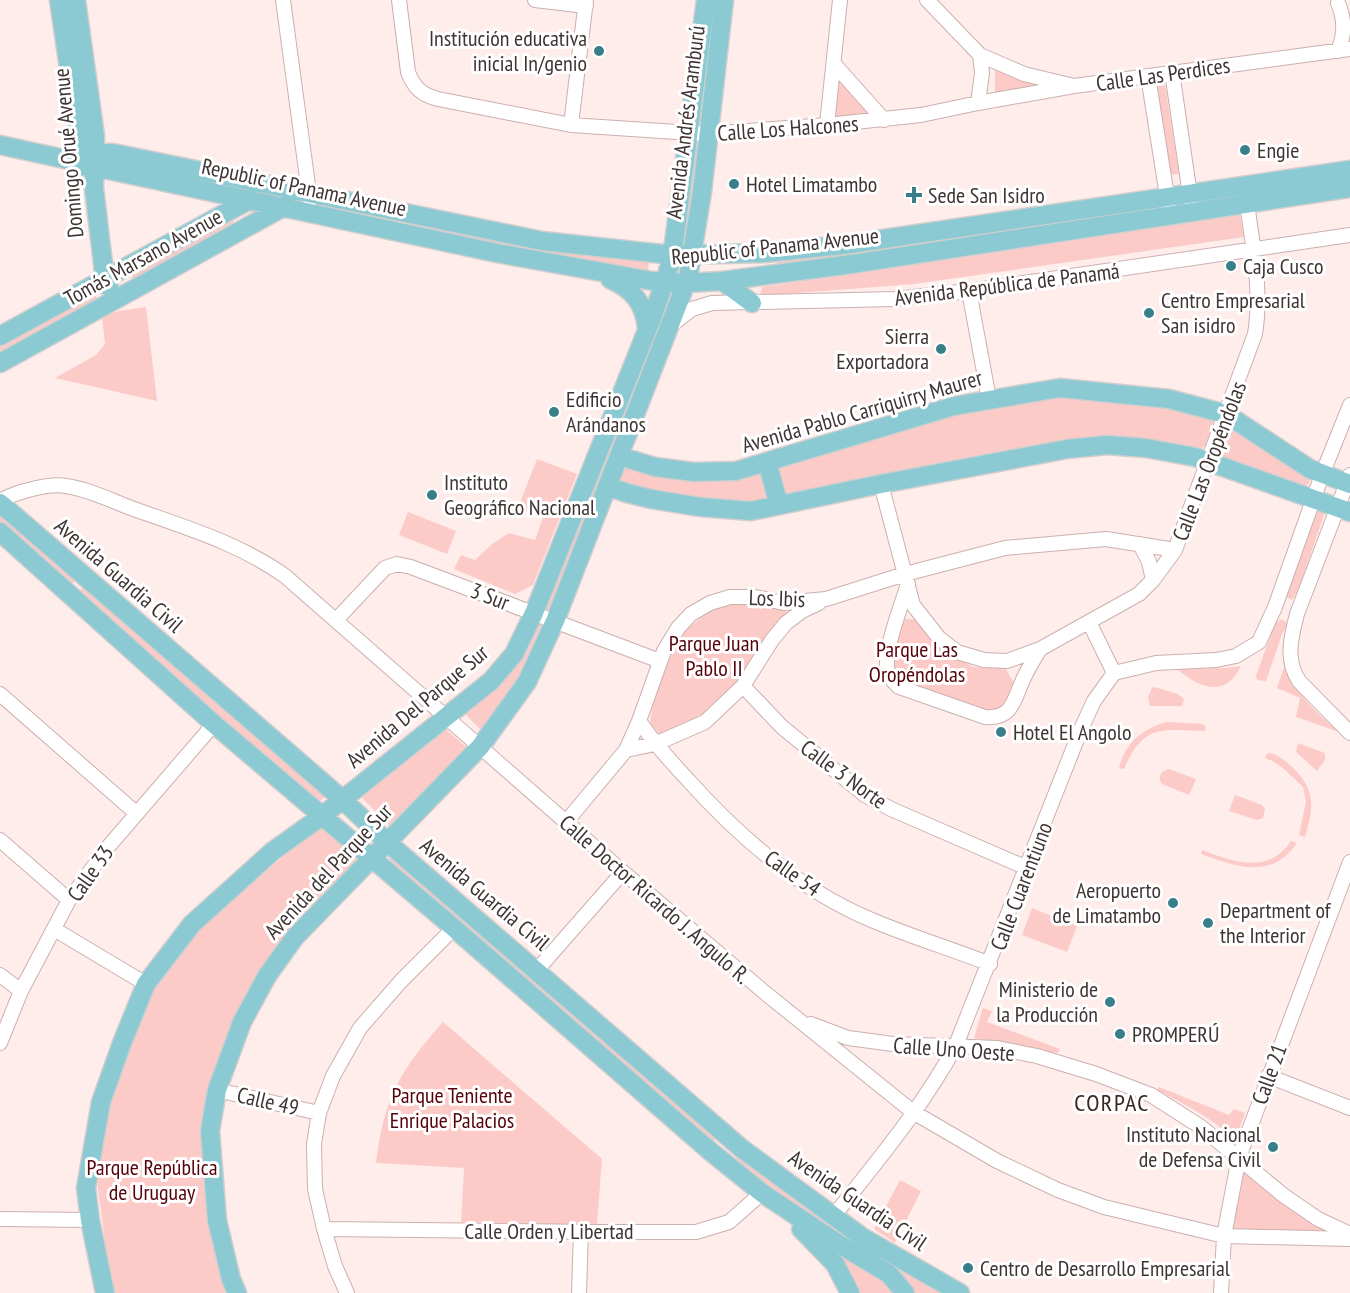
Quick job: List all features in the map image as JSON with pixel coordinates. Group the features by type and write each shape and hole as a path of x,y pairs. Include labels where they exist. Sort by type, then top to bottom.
{"main road":[{"path":"59,0 85,160"},
{"name":"Domingo Orué Avenue","path":"76,0 85,160 94,188 105,278 114,300"},
{"name":"Avenida Andrés Aramburú","path":"534,613 616,413 665,283 672,255 706,0"},
{"name":"Avenida Andrés Aramburú","path":"555,621 686,283 693,255 724,0"},
{"name":"Republic of Panama Avenue","path":"0,145 85,160 194,189 591,271 665,283 766,276 1350,188"},
{"name":"Republic of Panama Avenue","path":"85,160 113,153 542,241 672,255 765,253 926,234 1350,170"},
{"name":"Tomás Marsano Avenue","path":"0,336 276,185"},
{"path":"194,189 205,205 205,216 201,225"},
{"name":"Tomás Marsano Avenue","path":"0,363 309,192"},
{"path":"680,198 700,200"},
{"path":"765,253 766,276"},
{"path":"591,271 617,282 633,293 644,310 649,326"},
{"path":"722,280 752,303"},
{"path":"649,326 655,319 662,319 668,328"},
{"name":"Avenida Pablo Carriquirry Maurer","path":"619,456 655,466 694,472 736,471 911,417 989,399 1060,388 1169,399 1226,414 1310,469 1322,475 1349,480"},
{"path":"607,486 627,494 651,499 751,511 1067,449 1107,445 1146,448 1208,461 1343,510"},
{"path":"767,462 779,506"},
{"name":"Avenida Guardia Civil","path":"0,502 342,799 387,842 741,1148 862,1237 960,1293"},
{"name":"Avenida Guardia Civil","path":"0,532 214,724 454,928 707,1148 762,1193 889,1274 905,1293"},
{"path":"69,592 74,592 80,586 82,574"},
{"name":"Avenida Del Parque Sur","path":"342,799 491,681 514,654 534,613"},
{"name":"Avenida del Parque Sur","path":"237,1293 231,1280 217,1220 210,1131 217,1090 242,1022 267,976 295,937 480,747 527,682 555,621"},
{"name":"Avenida del Parque Sur","path":"105,1293 86,1188 101,1102 146,984 192,924 273,851 342,799"},
{"path":"707,1148 719,1145 722,1130"},
{"path":"729,1166 724,1162 726,1157 732,1151 741,1148"},
{"path":"762,1193 825,1251 844,1278 850,1293"}],"street":[{"path":"284,0 312,213"},
{"name":"Calle Los Halcones","path":"399,0 408,72 419,91 438,99 571,125 688,134 827,125 921,115 1074,86"},
{"path":"535,0 586,3 571,125"},
{"path":"827,125 840,0"},
{"name":"Calle Las Perdices","path":"927,0 980,55 1024,74 1074,86 1344,50"},
{"path":"1340,4 1343,15 1344,50"},
{"path":"978,103 982,74 980,55"},
{"path":"834,64 884,120"},
{"path":"1172,72 1193,213"},
{"path":"1148,76 1170,215"},
{"name":"Calle Las Oropéndolas","path":"881,484 913,605 932,630 957,652 984,660 1007,661 1040,649 1058,637 1130,600 1153,580 1175,549 1255,334 1258,316 1254,250 1247,204"},
{"name":"Avenida República de Panamá","path":"668,328 681,316 701,306 719,303 895,299 969,291 1350,235"},
{"path":"969,291 989,399"},
{"path":"1089,622 1114,673 1156,663 1216,660 1236,656 1259,642 1275,607 1322,475 1350,405"},
{"path":"1349,480 1343,510 1297,614 1290,651 1293,673 1308,692 1350,733"},
{"name":"Calle Doctor Ricardo J. Angulo R.","path":"0,502 28,490 64,485 219,539 267,563 336,620 623,872 798,1019 913,1112 997,1161 1064,1192 1104,1207 1224,1236 1350,1237"},
{"name":"Los Ibis","path":"566,822 626,750 660,661 678,628 691,614 710,603 730,597 755,597 784,603 826,599 906,579 1005,548 1106,539 1175,549"},
{"path":"1140,544 1149,562 1153,580"},
{"name":"3 Sur","path":"336,620 385,568 397,564 411,567 660,661"},
{"name":"Calle Las Oropéndolas","path":"906,579 887,667 892,681 899,687 985,717 995,718 1007,713 1015,701 1022,681 1040,649"},
{"path":"626,750 655,744 705,722 743,686 772,640 786,623 802,611 826,599"},
{"path":"784,603 788,607 786,623"},
{"path":"1275,607 1297,614"},
{"path":"1007,661 1022,681"},
{"name":"Calle Cuarentiuno","path":"833,1217 943,1071 990,964 1094,701 1114,673"},
{"name":"Calle 3 Norte","path":"743,686 782,727 865,795 891,809 1027,868"},
{"path":"0,694 136,813"},
{"name":"Calle 54","path":"639,721 655,744 736,831 799,882 872,921 990,964"},
{"name":"Calle 33","path":"0,1043 21,991 69,900 136,813 214,724"},
{"path":"0,840 69,900"},
{"name":"Calle 21","path":"1221,1293 1224,1236 1239,1157 1350,862"},
{"path":"537,970 623,872"},
{"path":"347,1293 335,1266 315,1190 314,1144 319,1113 333,1076 360,1028 401,981 454,928"},
{"path":"54,929 146,984"},
{"path":"0,975 21,991"},
{"name":"Calle Uno Oeste","path":"798,1019 848,1038 892,1044 997,1048 1037,1056 1096,1074 1150,1095 1201,1127 1282,1195 1350,1237"},
{"path":"1268,1076 1350,1108"},
{"name":"Calle 49","path":"217,1090 319,1113"},
{"name":"Calle Orden y Libertad","path":"324,1229 696,1232 729,1222 762,1193"},
{"path":"0,1219 90,1220"},
{"path":"579,1293 581,1232"}],"green space":[{"path":"995,65 1049,84 995,93"},
{"path":"834,76 842,76 867,114 833,120"},
{"path":"1165,84 1179,174 1170,175 1156,85"},
{"path":"315,199 650,259 647,274 314,206"},
{"path":"1161,204 1162,209 777,266 776,259"},
{"path":"230,215 234,223 133,280 129,272"},
{"path":"1240,215 1244,237 914,284 760,296 762,287"},
{"path":"93,291 97,298 0,353 0,342"},
{"path":"146,307 157,401 55,378 96,355 105,344 102,317 119,311"},
{"path":"652,332 660,337 551,609 548,610 544,608"},
{"path":"1058,394 1190,410 1213,417 1212,430 1207,443 1201,449 1097,438 785,496 776,465 905,425"},
{"path":"1233,425 1308,474 1309,484 1297,485 1219,456 1217,454 1227,426"},
{"path":"537,459 577,474 533,585 515,594 454,569 461,555 475,560 492,544 509,533 535,540 543,517 518,508"},
{"path":"620,466 764,469 770,497 767,502 724,506 616,483"},
{"path":"1322,508 1325,512 1298,591 1292,600 1286,597 1317,512"},
{"path":"0,509 75,578 74,583 69,583 0,524"},
{"path":"408,512 456,531 447,554 399,535"},
{"path":"84,587 328,795 318,802 77,592"},
{"name":"Parque Juan Pablo II","path":"739,602 777,605 786,611 784,622 738,689 700,719 661,735 650,724 653,701 669,659 685,630 714,608"},
{"path":"537,619 547,623 532,664 484,733 461,710"},
{"name":"Parque Las Oropéndolas","path":"902,619 918,619 942,650 973,667 1006,669 1017,689 1002,710 984,712 907,685 893,677 889,663"},
{"path":"1282,619 1287,626 1282,634 1266,681 1257,680 1256,676 1275,623"},
{"path":"1241,666 1228,683 1212,687 1195,681 1177,669 1225,668"},
{"path":"1284,667 1308,702 1339,732 1296,717 1300,698 1277,688"},
{"path":"1154,687 1178,694 1184,699 1182,706 1150,706 1148,697"},
{"path":"1167,722 1203,724 1206,727 1205,731 1165,730 1147,736 1131,754 1124,769 1119,768 1126,751 1136,738 1150,728"},
{"path":"443,727 471,751 393,829 357,793"},
{"path":"1298,743 1325,753 1325,760 1317,771 1296,752"},
{"path":"1268,753 1278,756 1292,767 1300,775 1309,791 1311,808 1305,837 1299,835 1306,802 1303,787 1283,768 1268,760 1265,757"},
{"path":"1169,769 1196,779 1189,795 1162,784 1161,775"},
{"path":"1235,795 1262,805 1265,809 1263,818 1257,820 1229,811"},
{"name":"Parque República de Uruguay","path":"320,825 362,861 286,939 255,977 233,1023 210,1084 231,1293 112,1293 96,1175 108,1096 152,988 192,935"},
{"path":"1291,841 1297,843 1287,855 1265,866 1240,866 1201,854 1202,850 1238,861 1262,862 1282,852"},
{"path":"391,857 717,1138 711,1143 388,862"},
{"path":"1032,908 1077,926 1067,952 1022,935"},
{"path":"983,1008 992,1011 987,1022 1060,1049 1058,1053 974,1038"},
{"name":"Parque Teniente Enrique Palacios","path":"443,1022 602,1159 597,1225 461,1222 464,1168 376,1163 384,1120 396,1086 416,1055"},
{"path":"1159,1087 1229,1115 1234,1109 1245,1113 1235,1141 1208,1119 1157,1090"},
{"path":"739,1156 951,1293 909,1293 735,1165 734,1160"},
{"path":"1243,1171 1329,1232 1324,1234 1232,1228 1230,1224"},
{"path":"900,1180 921,1191 895,1243 874,1229"},
{"path":"844,1254 885,1276 900,1293 854,1293 838,1262"}],"place":[{"name":"Institución educativa inicial In/genio","path":"599,51"},
{"name":"Engie","path":"1245,150"},
{"name":"Hotel Limatambo","path":"734,184"},
{"name":"Sede San Isidro","path":"914,195"},
{"name":"Caja Cusco","path":"1231,266"},
{"name":"Centro Empresarial San isidro","path":"1149,313"},
{"name":"Sierra Exportadora","path":"941,349"},
{"name":"Edificio Arándanos","path":"554,412"},
{"name":"Instituto Geográfico Nacional","path":"432,495"},
{"name":"Hotel El Angolo","path":"1001,732"},
{"name":"Aeropuerto de Limatambo","path":"1173,903"},
{"name":"Department of the Interior","path":"1208,923"},
{"name":"Ministerio de la Producción","path":"1110,1002"},
{"name":"PROMPERÚ","path":"1120,1034"},
{"name":"Instituto Nacional de Defensa Civil","path":"1273,1147"},
{"name":"Centro de Desarrollo Empresarial","path":"968,1268"}],"district":[{"name":"CORPAC","path":"1112,1102"}]}
